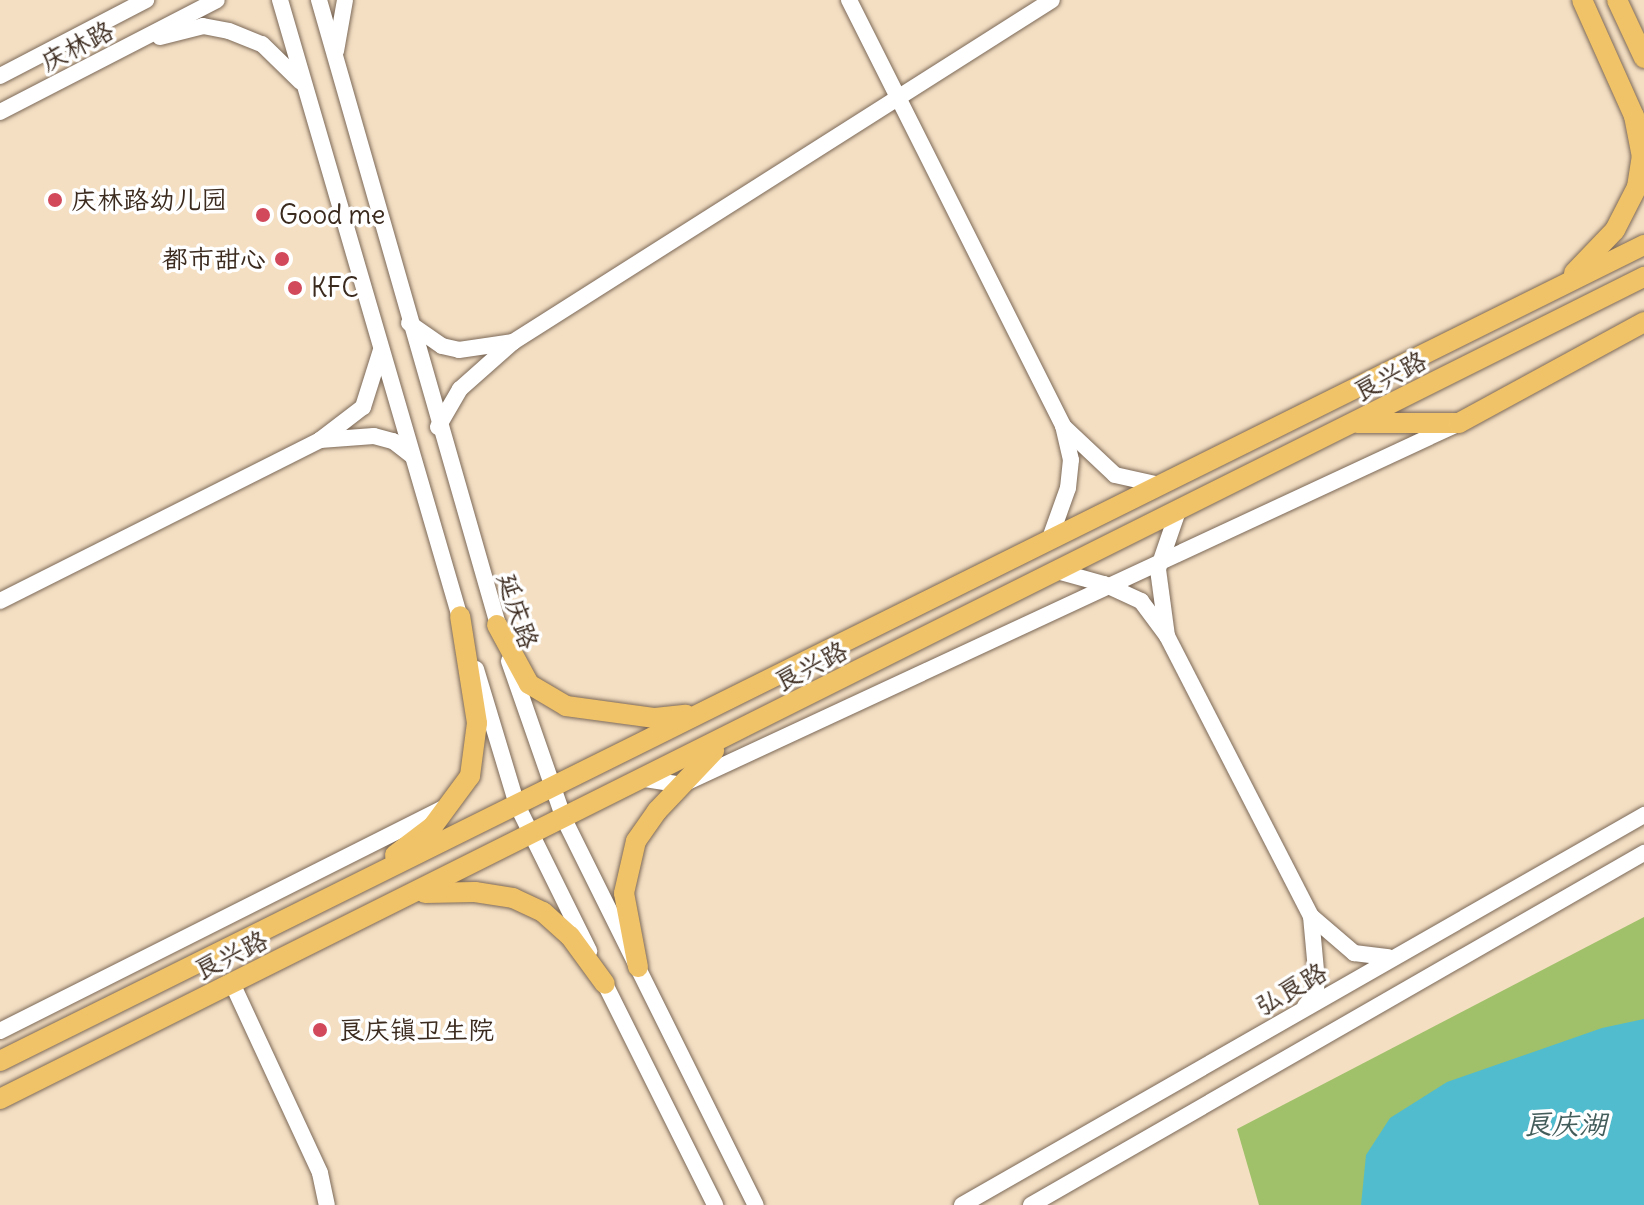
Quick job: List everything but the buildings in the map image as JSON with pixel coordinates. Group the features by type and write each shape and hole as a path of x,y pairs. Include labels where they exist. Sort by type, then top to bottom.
{"main road":[{"path":"1561,286 1615,230 1637,187 1642,157 1634,116 1582,0"},
{"path":"1617,0 1644,58"},
{"name":"良兴路","path":"0,1061 1644,245"},
{"name":"良兴路","path":"0,1099 1644,277"},
{"path":"1353,423 1459,423 1644,322"},
{"path":"347,889 433,826 454,802 476,753 477,723 460,616"},
{"path":"497,625 529,684 566,706 655,718 702,713"},
{"path":"638,967 624,893 636,841 681,785 728,737"},
{"path":"409,896 475,892 513,898 543,912 570,936 605,984"}],"street":[{"path":"116,16 134,0"},
{"name":"庆林路","path":"0,76 146,0"},
{"name":"庆林路","path":"0,112 217,0"},
{"path":"280,0 517,805 715,1205"},
{"name":"延庆路","path":"319,0 438,427 550,788 756,1205"},
{"path":"335,57 345,0"},
{"path":"849,0 1063,426 1071,460 1068,488 1049,541"},
{"path":"438,427 460,389 513,342 899,100 1052,0"},
{"path":"135,43 203,26 229,31 262,44 305,86"},
{"path":"409,323 442,346 459,350 513,342"},
{"path":"0,601 320,440 363,407 381,348"},
{"path":"645,779 681,785 1459,423"},
{"path":"1063,426 1115,475 1160,485"},
{"path":"320,440 374,436 393,441 412,456"},
{"path":"1167,636 1158,586 1161,561 1178,511"},
{"path":"1057,571 1108,586 1141,601 1167,636 1311,916 1317,981 1315,995 1301,1010"},
{"path":"0,1031 454,802"},
{"name":"弘良路","path":"962,1205 1644,815"},
{"path":"1031,1205 1644,853"},
{"path":"1311,916 1354,953 1376,960 1395,956"},
{"path":"232,983 320,1173 327,1205"},
{"path":"746,1185 764,1205"}],"green space":[{"path":"1644,917 1644,1205 1259,1205 1237,1129"}],"water":[{"name":"良庆湖","path":"1644,1019 1644,1205 1361,1205 1366,1155 1390,1118 1447,1082 1602,1028"}],"place":[{"name":"庆林路幼儿园","path":"55,200"},
{"name":"Good me","path":"263,215"},
{"name":"都市甜心","path":"282,259"},
{"name":"KFC","path":"295,288"},
{"name":"良庆镇卫生院","path":"320,1030"}]}
